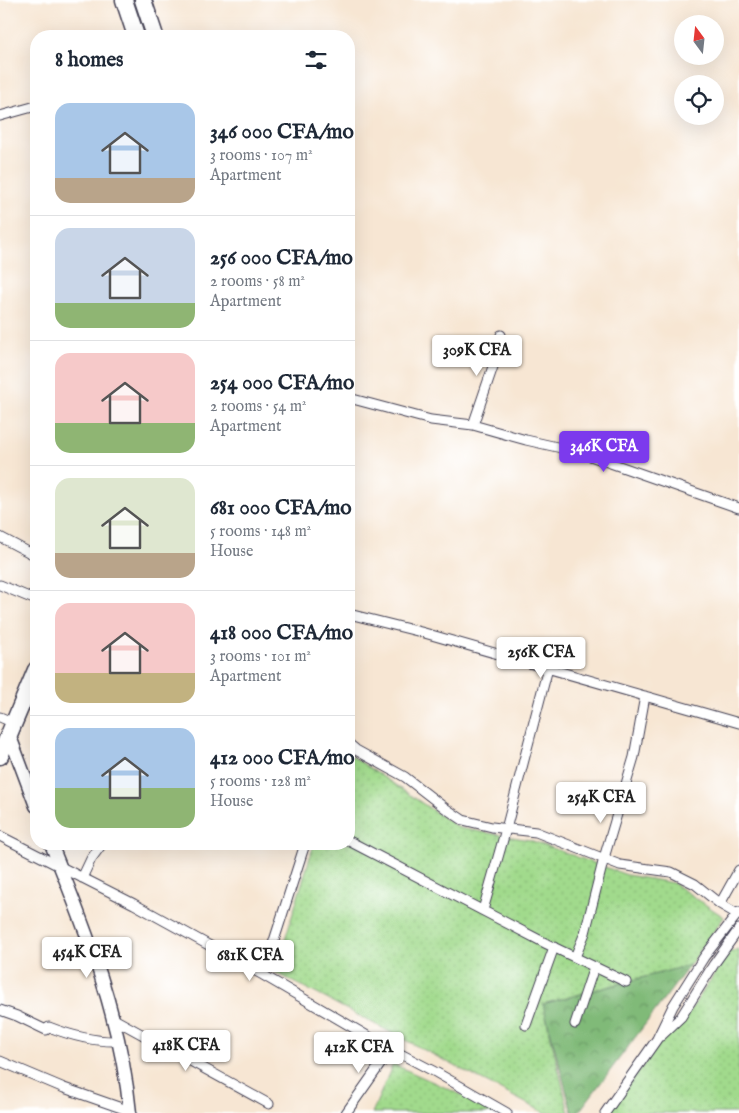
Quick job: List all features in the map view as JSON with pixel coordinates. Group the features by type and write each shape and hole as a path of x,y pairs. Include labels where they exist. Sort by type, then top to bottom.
{"highway":[{"path":"124,0 134,30"},
{"path":"143,0 153,30"},
{"path":"0,756 8,725 30,683"}],"street":[{"path":"0,116 30,108"},
{"path":"473,425 498,352 501,335"},
{"path":"355,400 431,420 473,425 579,452 739,508"},
{"path":"0,537 30,553"},
{"path":"0,585 30,598"},
{"path":"355,616 739,722"},
{"path":"483,910 548,668"},
{"path":"575,957 585,933 604,858 634,758 645,696"},
{"path":"8,725 30,789"},
{"path":"355,749 404,777 463,820 506,829 536,832 620,864 671,872 695,884 720,904 738,914 704,957 673,1006 657,1039 605,1113"},
{"path":"0,836 263,975 391,1049 437,1072 508,1113"},
{"path":"355,844 626,982"},
{"path":"0,1061 64,1088 130,1112 127,1082 114,1019 94,955 53,850"},
{"path":"82,878 90,859 97,850"},
{"path":"263,975 303,850"},
{"path":"720,904 739,870"},
{"path":"657,1039 681,1017 714,964 739,929"},
{"path":"526,1025 554,947"},
{"path":"575,1024 594,967"},
{"path":"0,1010 46,1030 49,1027 78,1037 104,1042 119,1040"},
{"path":"114,1019 270,1104"},
{"path":"346,1113 391,1049"}],"green space":[{"path":"355,758 459,828 530,840 627,875 673,883 724,917 690,965 543,1004 569,1113 545,1113 275,972 312,850 355,850"},
{"path":"739,949 739,1113 607,1113 664,1038 682,1023 729,952"},
{"path":"690,965 578,1113 572,1113 543,1004"},
{"path":"393,1064 502,1113 372,1113"}]}
